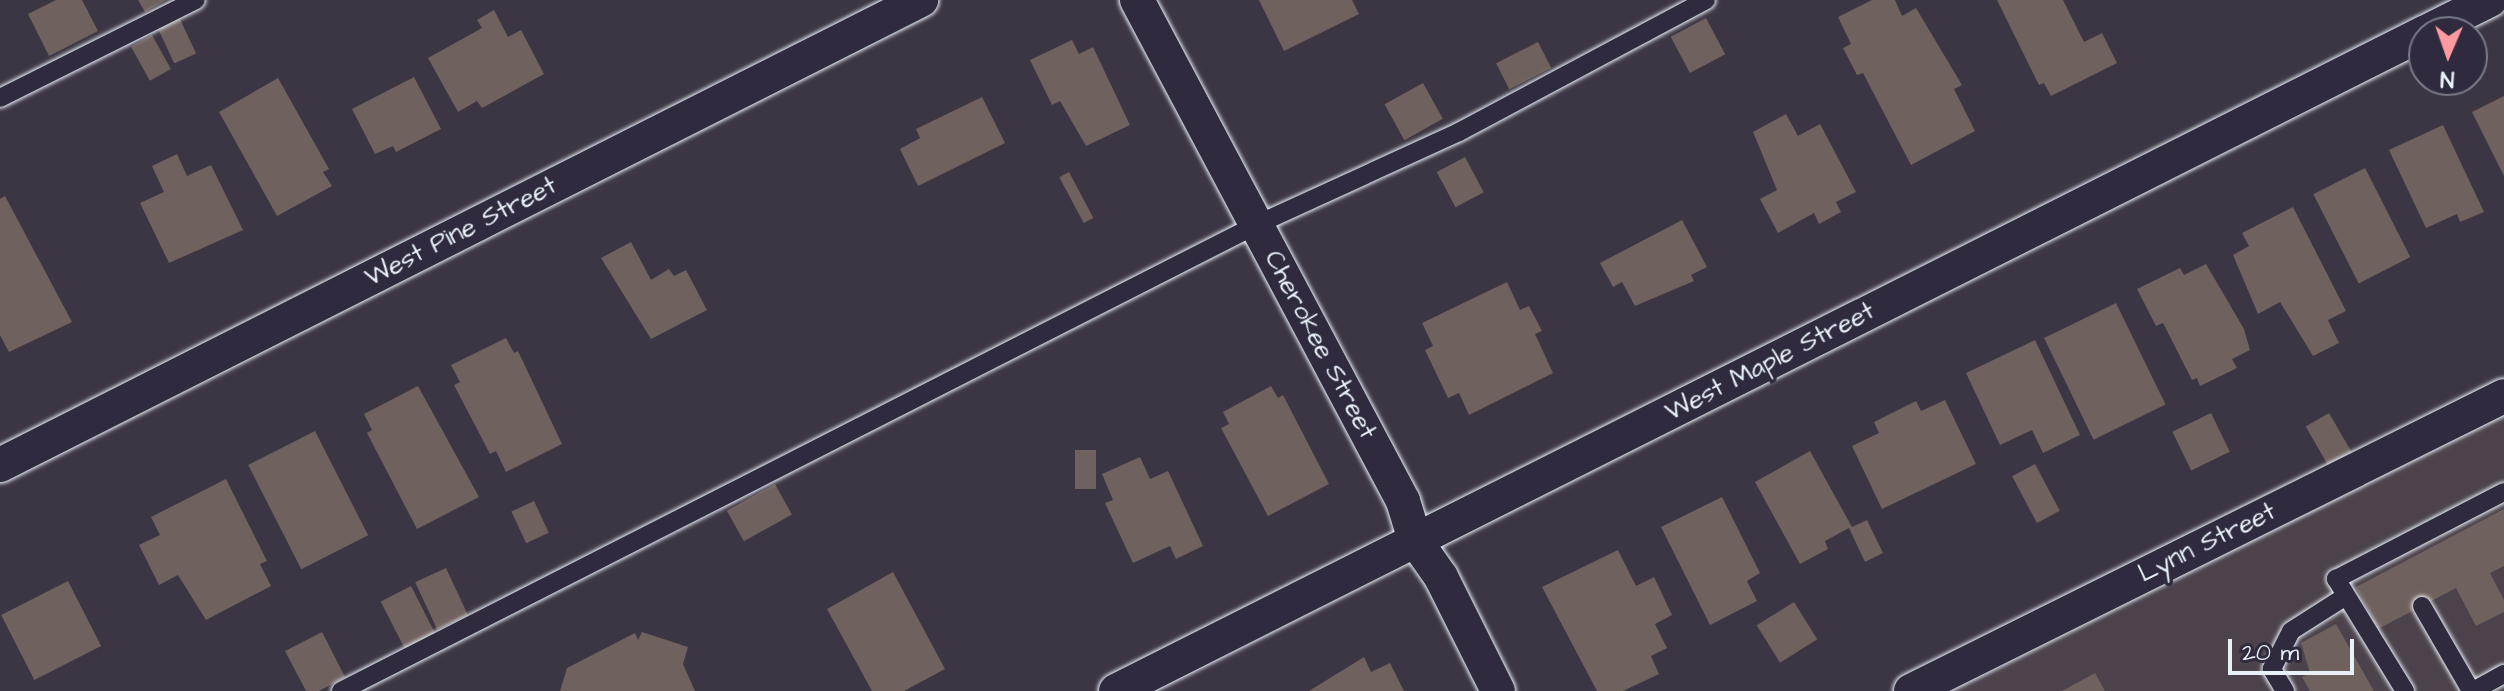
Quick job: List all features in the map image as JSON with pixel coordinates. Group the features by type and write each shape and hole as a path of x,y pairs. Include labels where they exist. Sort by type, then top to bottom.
{"street":[{"name":"West Pine Street","path":"0,465 921,0"},
{"name":"Cherokee Street","path":"1137,0 1403,501 1415,540 1441,577 1498,691"},
{"name":"West Maple Street","path":"2458,16 2490,0"},
{"name":"West Maple Street","path":"1116,691 2408,41"},
{"name":"Lynn Street","path":"1911,691 2504,396"}],"lane":[{"path":"0,98 196,0"},
{"path":"341,691 1256,225 1459,132 1706,0"},
{"path":"2405,691 2336,579 2394,558 2488,509 2504,492"},
{"path":"2285,691 2272,669 2291,631 2346,596"},
{"path":"2422,606 2472,691 2504,674"}],"shaded area":[{"path":"2504,415 2504,691 1953,691 2228,553"}],"building":[{"path":"56,0 82,0 98,31 49,56 28,14"},
{"path":"138,0 166,0 145,12"},
{"path":"1259,0 1352,0 1359,14 1284,51"},
{"path":"1872,0 1895,0 1902,16 1916,8 1962,85 1954,89 1975,131 1911,165 1863,73 1857,75 1843,48 1851,44 1838,17"},
{"path":"1997,0 2063,0 2084,42 2102,33 2117,63 2051,96 2044,83 2039,85"},
{"path":"494,10 508,37 521,30 544,74 482,108 477,101 458,112 428,58 482,28 477,20"},
{"path":"1706,18 1725,54 1690,73 1671,37"},
{"path":"180,19 196,53 174,64 158,29"},
{"path":"152,35 171,69 150,81 131,47"},
{"path":"1072,40 1079,54 1093,47 1130,125 1086,146 1060,101 1052,105 1030,60"},
{"path":"1538,42 1551,68 1509,89 1496,63"},
{"path":"414,77 441,129 396,152 393,146 375,154 352,109"},
{"path":"278,78 329,169 323,172 332,186 277,216 219,112"},
{"path":"1423,83 1443,119 1404,140 1385,104"},
{"path":"2504,96 2504,176 2472,112"},
{"path":"982,97 1005,143 918,186 900,149 920,138 916,129"},
{"path":"1786,114 1798,136 1820,124 1856,192 1836,202 1841,212 1819,224 1814,213 1778,233 1760,199 1777,190 1753,132"},
{"path":"2443,125 2484,212 2460,222 2457,214 2426,228 2389,150"},
{"path":"177,154 187,176 211,165 243,230 169,263 140,203 164,192 152,166"},
{"path":"1465,157 1484,192 1456,207 1437,172"},
{"path":"2365,168 2410,257 2359,283 2313,194"},
{"path":"1069,172 1093,218 1084,223 1059,177"},
{"path":"5,196 72,322 9,352 0,335 0,199"},
{"path":"2293,207 2346,311 2328,320 2339,343 2313,356 2280,302 2258,314 2233,255 2249,246 2242,233"},
{"path":"1682,220 1707,267 1691,275 1694,281 1635,306 1622,282 1613,287 1600,263"},
{"path":"631,242 651,280 669,269 674,276 686,270 707,310 651,339 601,258"},
{"path":"2206,264 2244,329 2250,350 2232,359 2237,368 2200,386 2197,378 2192,380 2163,323 2156,326 2137,289 2180,268 2184,275"},
{"path":"1507,282 1520,310 1529,306 1542,331 1535,334 1553,373 1469,415 1459,393 1448,398 1425,350 1433,346 1422,323"},
{"path":"2116,303 2166,405 2094,440 2044,338"},
{"path":"506,338 514,353 518,351 562,444 506,472 496,451 490,454 454,385 460,382 451,365"},
{"path":"2035,340 2080,435 2043,453 2032,430 2000,445 1966,373"},
{"path":"418,386 479,497 417,529 367,433 372,430 364,414"},
{"path":"1271,386 1278,398 1283,395 1329,484 1268,516 1221,428 1229,424 1223,412"},
{"path":"1945,400 1976,464 1882,509 1852,446 1879,433 1874,422 1916,401 1921,411"},
{"path":"2211,413 2230,452 2191,470 2172,432"},
{"path":"2329,413 2352,453 2329,466 2306,427"},
{"path":"315,431 368,535 301,569 248,465"},
{"path":"1075,450 1096,450 1096,489 1075,489"},
{"path":"1810,451 1852,527 1867,520 1883,553 1865,562 1849,528 1825,541 1828,549 1800,564 1755,482"},
{"path":"1140,457 1150,479 1168,471 1203,546 1176,559 1170,546 1133,563 1105,503 1113,500 1102,474"},
{"path":"2035,464 2060,511 2037,523 2012,476"},
{"path":"226,479 267,561 260,564 271,586 206,620 178,575 159,585 139,545 160,535 151,517"},
{"path":"775,484 792,515 744,541 727,511"},
{"path":"1722,497 1760,573 1747,581 1757,601 1710,625 1661,527"},
{"path":"534,501 549,533 526,543 511,512"},
{"path":"2504,509 2504,566 2490,573 2504,600 2504,612 2476,626 2456,588 2378,629 2356,587"},
{"path":"1618,550 1636,586 1654,577 1672,615 1655,624 1667,648 1651,656 1659,674 1623,691 1597,691 1542,587"},
{"path":"446,568 468,615 437,629 415,582"},
{"path":"893,572 945,669 904,691 872,691 827,609"},
{"path":"68,581 101,646 34,680 1,615"},
{"path":"411,586 435,633 405,649 381,601"},
{"path":"1794,602 1817,639 1780,663 1757,625"},
{"path":"2336,624 2374,691 2310,691 2302,677 2310,673 2301,643"},
{"path":"322,632 345,677 319,691 306,691 285,651"},
{"path":"642,632 688,647 683,664 695,691 560,691 567,668 635,633 638,640"},
{"path":"1364,657 1371,672 1390,663 1404,691 1309,691"},
{"path":"2095,673 2105,691 2062,691"}]}
